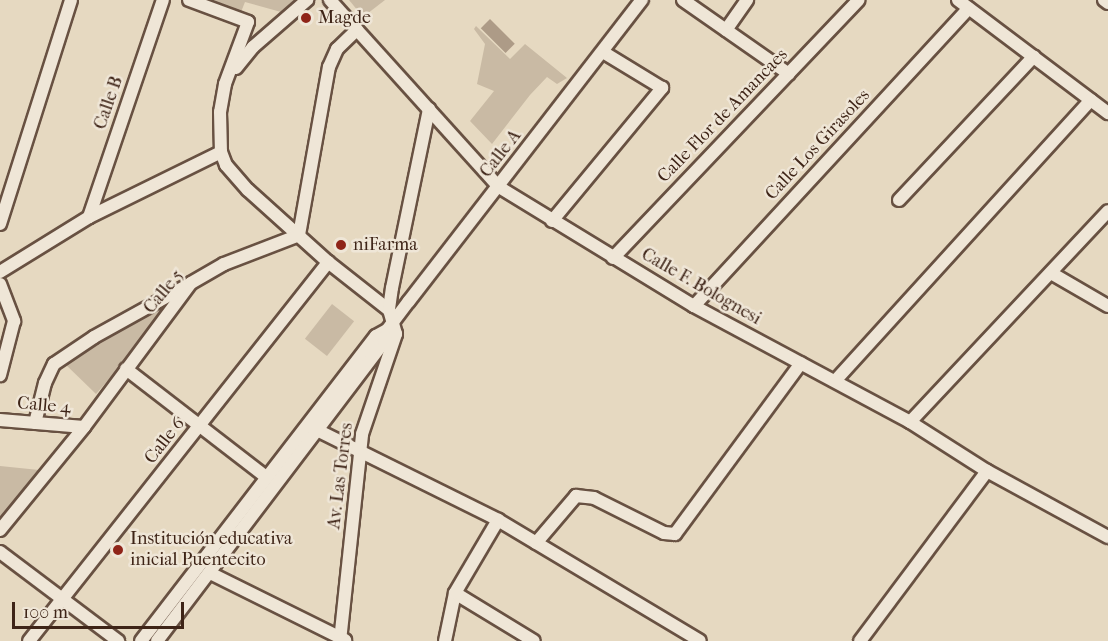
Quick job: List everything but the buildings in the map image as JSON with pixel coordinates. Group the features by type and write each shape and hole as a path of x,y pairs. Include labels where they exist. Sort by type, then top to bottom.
{"street":[{"path":"0,224 71,0"},
{"name":"Calle B","path":"89,218 163,0"},
{"path":"189,0 248,22 225,84 220,112 221,152 235,177 390,320"},
{"path":"225,84 253,47 307,0"},
{"name":"Calle F. Bolognesi","path":"330,0 499,187 694,306 910,422 987,471 1108,537"},
{"name":"Calle A","path":"141,641 376,336 499,187 642,0"},
{"path":"683,0 789,74"},
{"path":"726,30 747,0"},
{"name":"Calle Flor de Amancaes","path":"614,258 859,0"},
{"path":"958,0 1108,113"},
{"path":"1104,0 1108,3"},
{"name":"Calle Los Girasoles","path":"694,306 969,8"},
{"path":"299,235 329,68 337,50 357,30"},
{"path":"552,221 662,88 603,52"},
{"path":"899,200 1034,56"},
{"path":"834,381 1091,100"},
{"name":"Av. Las Torres","path":"342,640 365,419 396,334 390,320 396,260 429,109"},
{"path":"0,272 89,218 221,152"},
{"path":"910,422 1108,211"},
{"name":"Calle 5","path":"0,530 84,427 191,283 214,268 299,235"},
{"name":"Calle 6","path":"29,641 328,262"},
{"path":"1051,273 1108,306"},
{"path":"35,423 45,383 54,364 94,337 191,283"},
{"path":"0,284 14,321 0,375"},
{"name":"Calle A","path":"157,641 384,342 390,320"},
{"path":"536,543 576,496 594,498 664,533 675,534 801,363"},
{"path":"126,369 266,477"},
{"name":"Calle 4","path":"0,420 84,427"},
{"path":"317,430 498,520 700,641"},
{"path":"860,641 987,471"},
{"path":"445,641 454,593 498,520"},
{"path":"0,552 118,641"},
{"path":"210,573 342,640"},
{"path":"454,593 534,641"}],"shaded area":[{"path":"209,0 294,0 281,12 245,2 241,12"},
{"path":"349,0 385,0 363,17"},
{"path":"490,19 515,44 506,53 481,28"},
{"path":"476,26 510,59 525,44 567,78 557,84 547,77 492,144 470,121 494,91 477,84 485,44 474,29"},
{"path":"168,298 174,304 96,394 63,362"},
{"path":"332,304 354,321 327,356 305,339"},
{"path":"0,466 39,470 0,526"}],"place":[{"name":"Magde","path":"306,18"},
{"name":"niFarma","path":"341,245"},
{"name":"Institución educativa inicial Puentecito","path":"118,550"}]}
